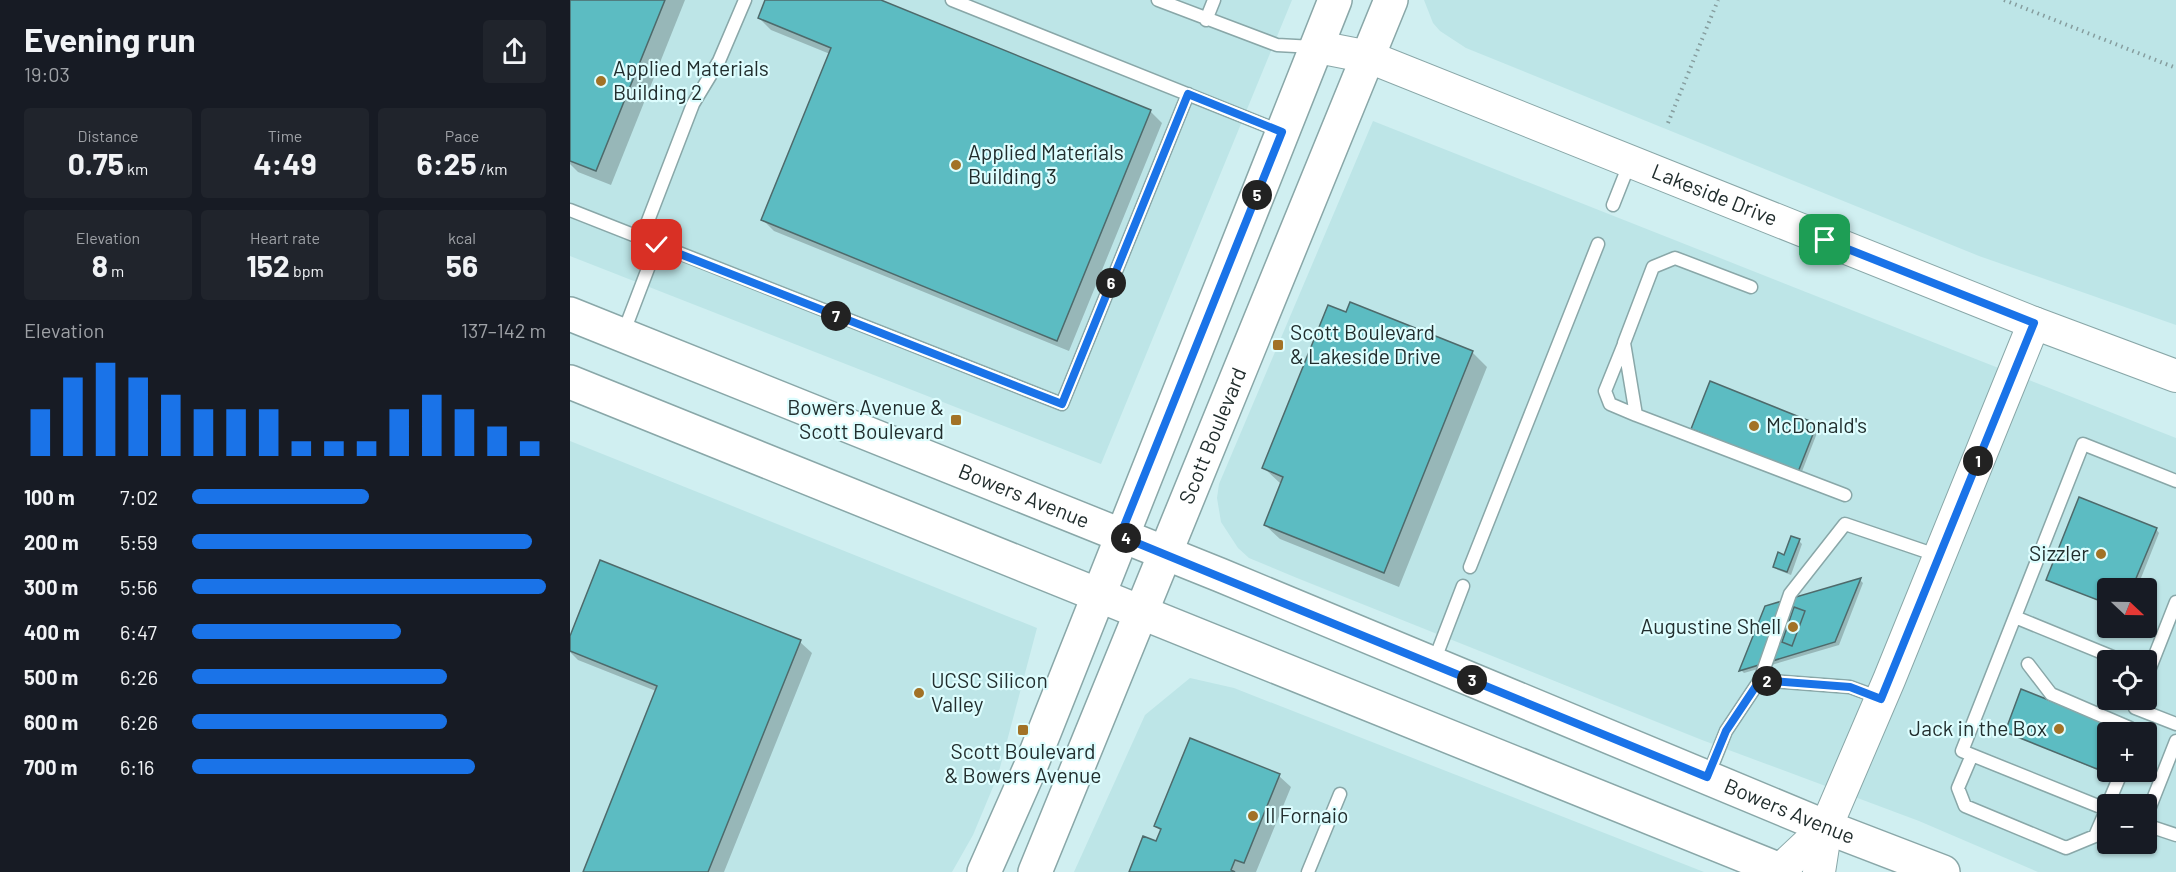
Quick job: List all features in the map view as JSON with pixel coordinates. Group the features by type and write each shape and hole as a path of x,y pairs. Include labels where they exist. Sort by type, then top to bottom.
{"main road":[{"path":"984,872 1030,768 1120,536 1335,0"},
{"name":"Scott Boulevard","path":"1035,872 1391,0"},
{"name":"Bowers Avenue","path":"570,314 1166,554 1826,827 1943,872"},
{"path":"570,382 1098,593 1142,613 1780,871"}],"street":[{"name":"Lakeside Drive","path":"1318,47 1369,57 2034,323 2176,376"},
{"path":"1819,872 1826,827 1881,699 2034,323"},
{"path":"1780,871 1826,827"}],"lane":[{"path":"641,239 693,104 719,61 745,0"},
{"path":"952,0 1282,132"},
{"path":"1158,0 1276,45 1318,47"},
{"path":"1206,20 1214,0"},
{"path":"570,210 1062,404 1188,94"},
{"path":"1613,206 1630,162"},
{"path":"1470,567 1598,244"},
{"path":"623,336 657,245"},
{"path":"1751,287 1675,258 1653,267 1605,391 1611,404 1636,415 1845,495"},
{"path":"1624,342 1636,415"},
{"path":"2097,803 1962,751 2083,444 2176,481"},
{"path":"1707,777 1726,731 1760,680 1790,594 1845,524 1939,556"},
{"path":"1433,664 1463,586"},
{"path":"2156,650 2176,602"},
{"path":"2015,617 2097,651"},
{"path":"2028,664 2051,694 2116,722"},
{"path":"1760,680 1850,687 1881,699"},
{"path":"2140,710 2176,724"},
{"path":"2155,794 2176,741"},
{"path":"1972,755 1958,788 1965,806 2066,848 2096,836 2097,833"},
{"path":"1308,872 1340,794"},
{"path":"2157,829 2176,835"}],"path":[{"path":"1668,123 1718,0"},
{"path":"2004,0 2176,68"}],"shaded area":[{"path":"570,0 1292,0 1101,464 570,256"},
{"path":"1424,0 2176,0 2176,325 1979,256 1466,48 1440,31 1433,23"},
{"path":"1373,121 2176,438 2176,872 2038,872 1919,821 1702,740 1249,558 1238,548 1221,522 1217,498 1219,484"},
{"path":"570,441 1037,628 998,775 973,835 952,872 570,872"},
{"path":"1190,678 1234,688 1704,872 1074,872 1145,715"}],"building":[{"name":"Applied Materials Building 2","path":"570,0 665,0 596,171 570,161"},
{"name":"Applied Materials Building 3","path":"765,0 881,0 1151,110 1057,341 761,220 831,48 758,18"},
{"path":"1350,302 1473,351 1384,573 1264,525 1283,477 1262,468 1328,305 1346,312"},
{"name":"McDonald's","path":"1710,381 1817,424 1798,472 1691,429"},
{"name":"Sizzler","path":"2079,497 2157,528 2136,578 2097,578 2097,600 2046,580"},
{"path":"1791,536 1800,539 1787,572 1773,567 1778,552 1784,555"},
{"path":"600,560 801,640 708,872 583,872 657,686 570,651 570,636"},
{"name":"Augustine Shell","path":"1861,578 1835,642 1739,671 1765,606"},
{"name":"Augustine Shell","path":"1794,607 1805,611 1792,646 1782,642"},
{"name":"Jack in the Box","path":"2021,689 2104,722 2097,722 2097,769 2005,732"},
{"path":"1190,738 1280,774 1244,863 1235,860 1231,870 1235,872 1129,872 1143,836 1156,841 1161,829 1154,826"}],"place":[{"name":"Applied Materials Building 2","path":"601,81"},
{"name":"Applied Materials Building 3","path":"956,165"},
{"name":"Scott Boulevard & Lakeside Drive","path":"1278,345"},
{"name":"Bowers Avenue & Scott Boulevard","path":"956,420"},
{"name":"McDonald's","path":"1754,426"},
{"name":"Sizzler","path":"2101,554"},
{"name":"Augustine Shell","path":"1793,627"},
{"name":"UCSC Silicon Valley","path":"919,693"},
{"name":"Jack in the Box","path":"2059,729"},
{"name":"Scott Boulevard & Bowers Avenue","path":"1023,730"},
{"name":"Il Fornaio","path":"1253,816"}],"route":[{"path":"657,245 1062,404 1188,94 1282,132 1120,536 1220,575 1707,777 1726,731 1760,680 1850,687 1881,699 2034,323 1825,240"}]}
